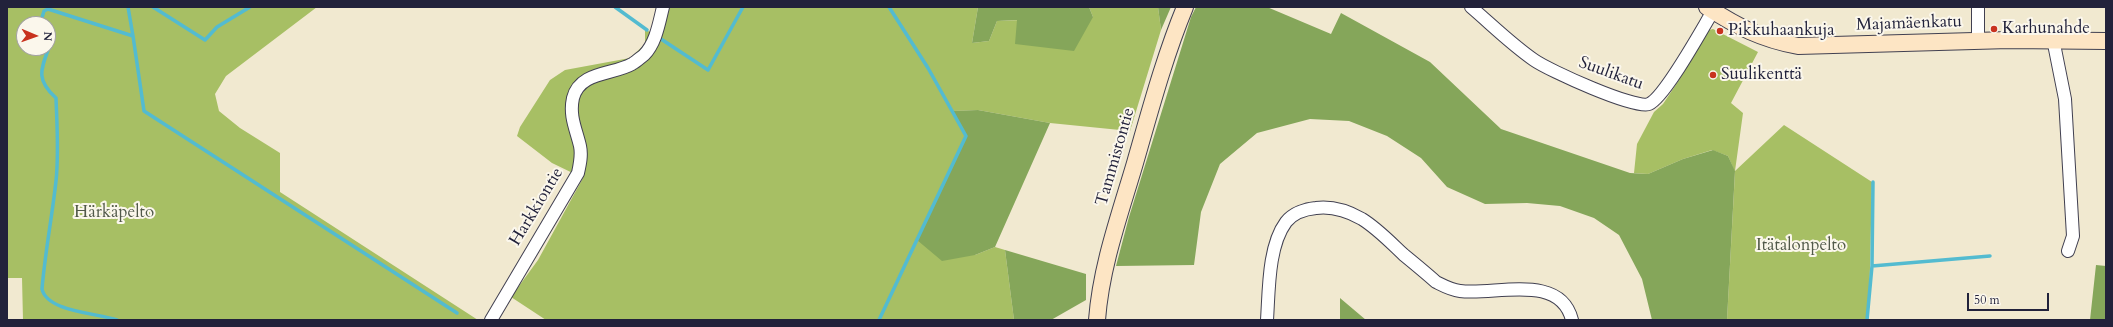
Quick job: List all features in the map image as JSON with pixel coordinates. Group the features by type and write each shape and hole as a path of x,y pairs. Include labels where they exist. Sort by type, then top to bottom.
{"street":[{"name":"Harkkiontie","path":"491,320 578,173 581,159 580,147 571,114 573,97 582,84 595,75 631,65 644,54 653,41 663,7"},
{"name":"Tammistontie","path":"1098,320 1106,266 1118,219 1164,61 1185,7"},
{"name":"Suulikatu","path":"1471,7 1513,45 1536,61 1603,92 1640,105 1649,104 1661,94 1710,9"},
{"path":"1978,7 1978,40"},
{"name":"Majamäenkatu","path":"1710,9 1757,36 1798,46 1978,40 2053,39 2106,41"},
{"path":"2053,39 2064,86 2066,110 2073,231 2073,242 2068,251"},
{"path":"1267,320 1273,260 1280,234 1286,222 1296,214 1307,209 1320,207 1335,208 1361,218 1376,228 1436,282 1448,288 1474,292 1529,289 1543,292 1562,301 1570,312 1572,320"}],"green space":[{"name":"Härkäpelto","path":"7,7 317,7 226,76 215,94 219,111 240,128 280,153 280,192 478,320 23,320 22,278 7,278"},
{"path":"670,7 978,7 972,43 989,41 997,21 1093,17 1089,7 1158,7 1161,30 1130,131 1050,123 978,110 952,111 966,136 917,240 975,255 995,247 1005,250 1014,320 546,320 511,297 538,260 583,178 552,163 517,136 520,127 550,80 565,70 630,58 645,44 645,29 661,39"},
{"path":"978,7 1089,7 1093,17 1074,51 1015,44 1017,20 997,21 989,41 972,43"},
{"path":"1158,7 1171,7 1161,30"},
{"path":"1196,7 1267,7 1331,34 1341,13 1430,62 1501,129 1630,173 1648,174 1683,159 1713,150 1728,156 1735,171 1727,320 1652,320 1642,279 1619,235 1594,218 1560,206 1527,203 1485,204 1447,187 1421,158 1387,136 1349,121 1310,119 1257,133 1220,164 1201,212 1194,265 1116,266 1129,217 1191,17"},
{"name":"Itätalonpelto","path":"1713,29 1758,52 1731,103 1743,113 1735,171 1784,125 1872,182 1869,310 1867,320 1727,320 1735,172 1728,156 1712,150 1683,159 1648,174 1634,173 1637,144 1654,112 1663,104 1709,30"},
{"path":"978,110 1050,123 995,247 975,255 942,261 917,240 966,136 951,111"},
{"path":"1005,250 1086,274 1086,300 1051,320 1014,320"},
{"path":"2096,265 2106,266 2106,320 2090,320"},
{"path":"1340,298 1366,320 1340,320"}],"waterway":[{"path":"42,16 44,11 48,9 133,36 128,7"},
{"path":"153,7 205,40 217,27 250,7"},
{"path":"615,7 647,30"},
{"path":"661,39 708,70 743,7"},
{"path":"879,320 966,136 928,68 889,7"},
{"path":"133,36 144,111 457,313"},
{"path":"46,56 42,67 42,79 49,91 56,98 58,140 56,181 42,289 46,297 53,303 74,310 117,320"},
{"path":"1867,320 1872,266 1873,182"},
{"path":"1872,266 1990,256"}],"place":[{"name":"Karhunahde","path":"1994,29"},
{"name":"Pikkuhaankuja","path":"1720,31"},
{"name":"Suulikenttä","path":"1713,75"}]}
